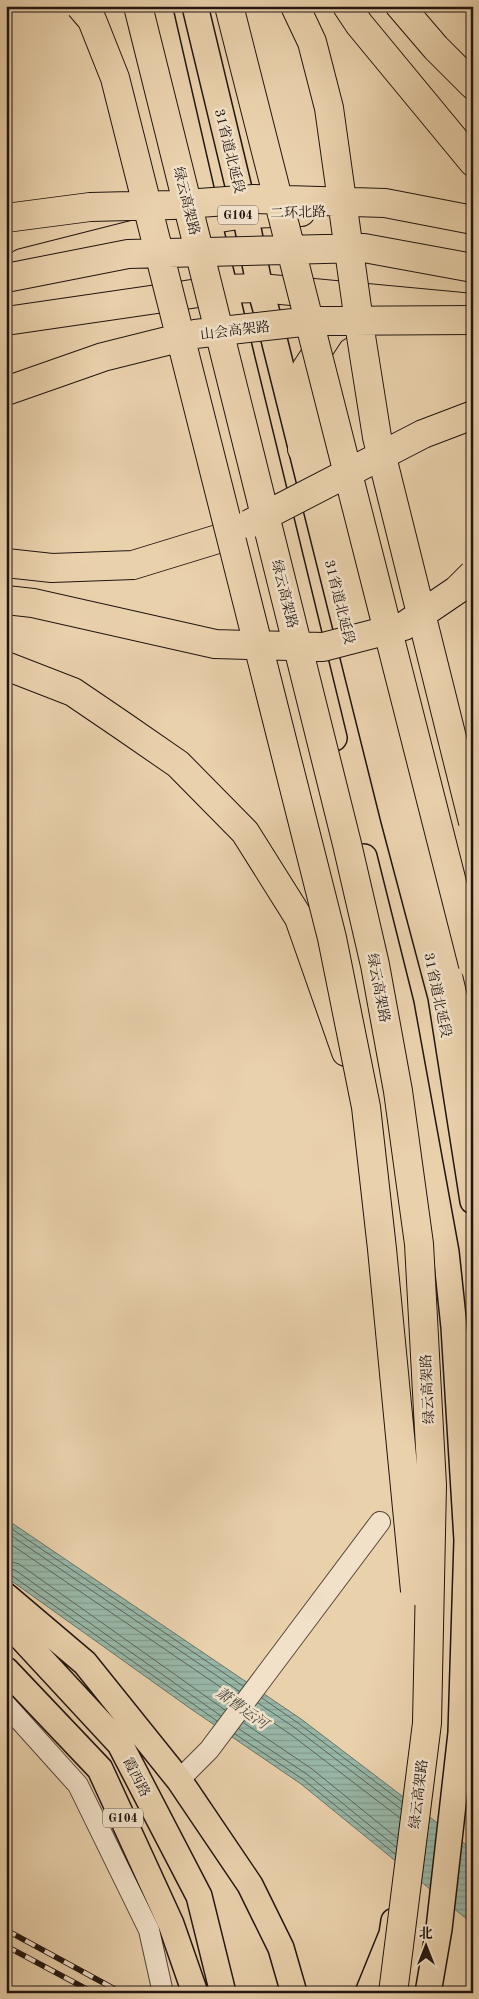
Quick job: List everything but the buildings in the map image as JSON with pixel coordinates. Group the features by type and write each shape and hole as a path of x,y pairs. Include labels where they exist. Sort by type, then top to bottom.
{"highway":[{"path":"80,6 92,20 115,78 332,938 366,1106 383,1259 427,1723"},
{"name":"绿云高架路","path":"138,6 347,844 375,965 398,1091 420,1244 432,1485 427,1723 394,1993"},
{"path":"229,6 473,966"},
{"path":"295,6 312,42 329,108 377,437 473,822"},
{"path":"347,6 359,24 473,162"},
{"path":"400,6 436,48 473,85"},
{"path":"6,218 90,207 254,199 385,203 473,220"},
{"name":"二环北路","path":"6,267 168,226 245,214 393,208 473,226"},
{"path":"6,278 128,254 364,248 473,268"},
{"path":"6,321 226,289 260,288 473,308"},
{"path":"302,449 306,369 331,331 379,298"},
{"name":"山会高架路","path":"6,391 103,356 195,334 311,321 473,320"},
{"path":"306,369 473,1083"},
{"path":"6,563 52,568 133,565 221,538 423,434 473,415"},
{"path":"6,600 33,603 215,644 322,647 404,626 457,590 473,574"},
{"path":"6,666 73,692 178,764 245,832 299,918 366,1106"}],"main road":[{"path":"159,6 208,220 401,1006 446,1252 454,1327 467,1540 461,1734 439,1929 428,1993"},
{"name":"31省道北延段","path":"195,6 245,214 260,288 394,820 441,997 473,1201"},
{"path":"368,1993 392,1934 426,1707 437,1475 454,1327"},
{"path":"6,1596 85,1663 179,1780 250,1885 281,1948 294,1993"},
{"name":"霞西路","path":"6,1622 120,1744 199,1896 223,1993"},
{"name":"G104","path":"6,1670 100,1768 171,1924 195,1993"}],"street":[{"path":"179,1780 209,1750 380,1522"},
{"path":"6,1705 78,1785 149,1930 163,1993"}],"water":[{"name":"萧曹运河","path":"6,1519 301,1719 473,1850 473,1924 301,1784 191,1709 6,1577"}],"railway":[{"path":"6,1930 122,1993"},
{"path":"6,1946 94,1993"}]}
